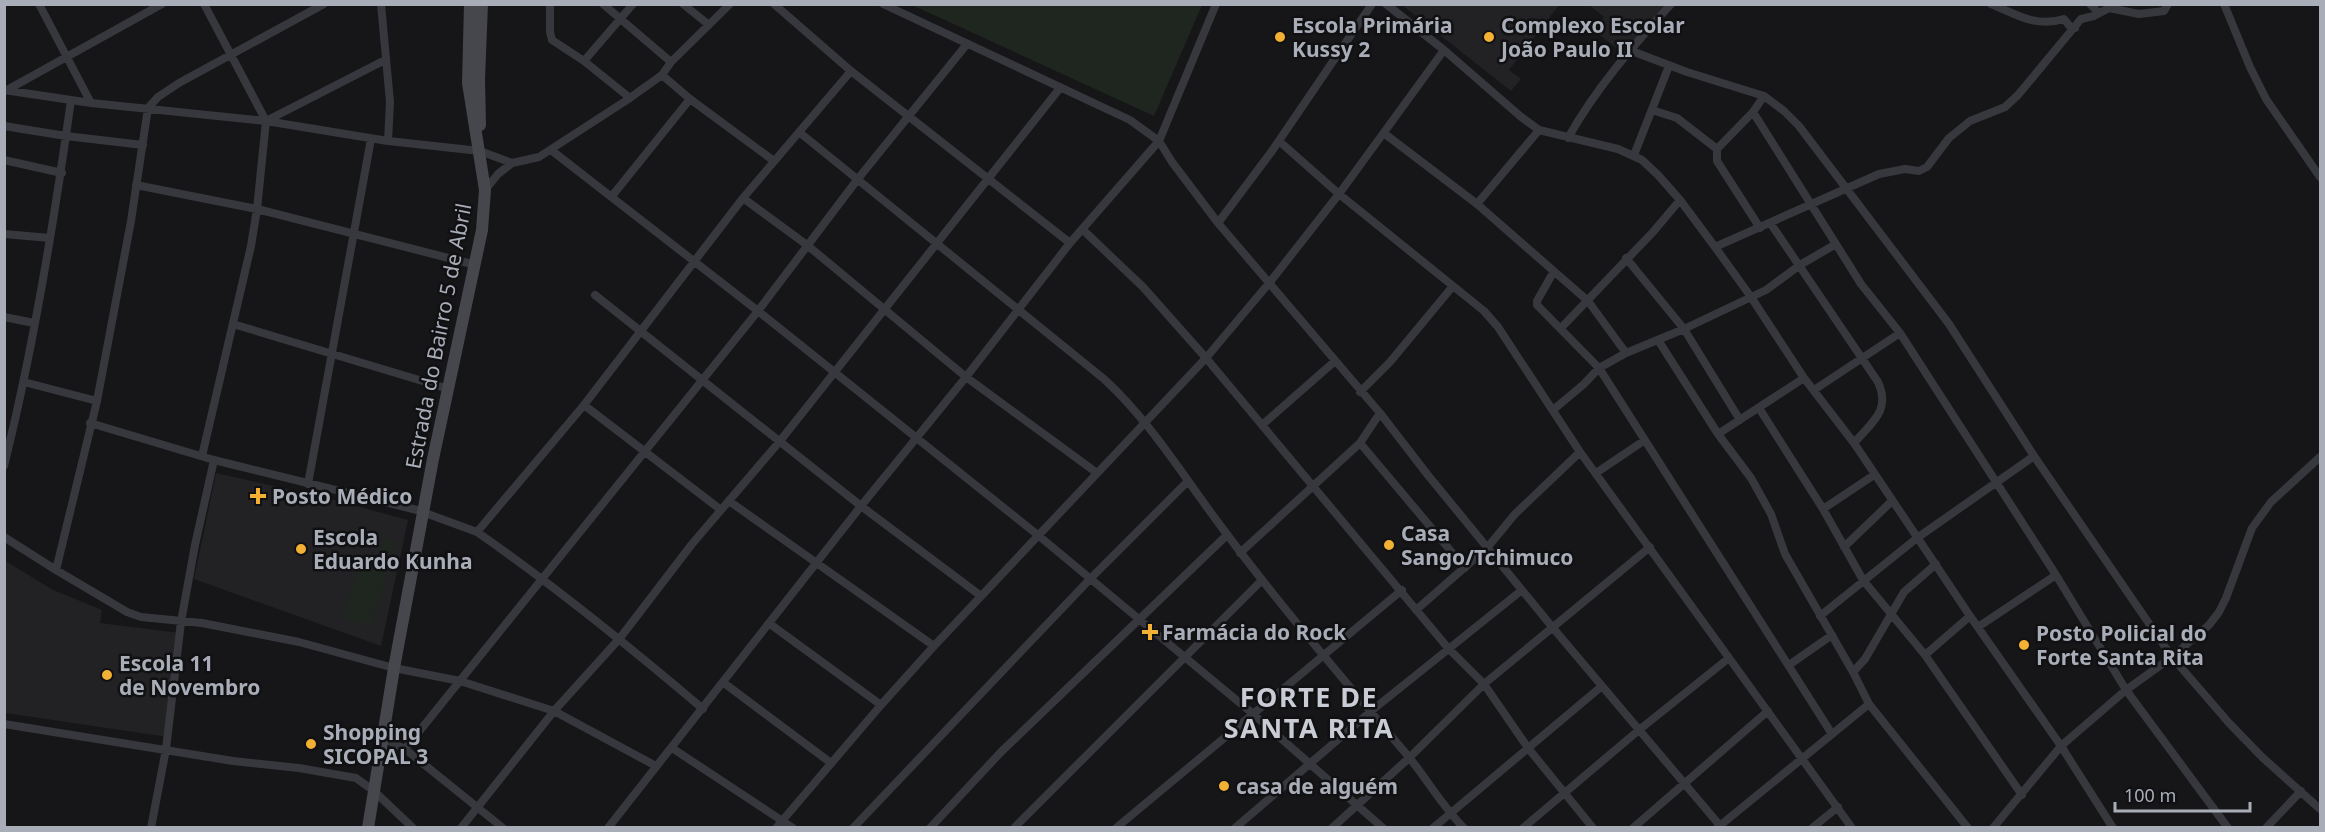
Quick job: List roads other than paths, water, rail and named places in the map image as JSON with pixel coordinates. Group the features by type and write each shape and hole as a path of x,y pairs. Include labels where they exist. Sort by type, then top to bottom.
{"street":[{"path":"39,4 91,103"},
{"path":"6,90 68,58 162,4"},
{"path":"202,456 257,209 266,121 204,4"},
{"path":"56,570 97,401 148,108 158,97 310,8 324,4"},
{"path":"381,4 390,102 388,141"},
{"path":"470,4 468,83 478,135"},
{"path":"478,135 481,122 479,79 482,4"},
{"path":"550,4 550,37 554,43 584,61 630,98"},
{"path":"603,4 670,62"},
{"path":"584,61 633,4"},
{"path":"684,4 709,25"},
{"path":"485,190 498,174 512,163 539,157 551,150 662,75 670,62 730,4"},
{"path":"774,4 851,71 1070,243"},
{"path":"883,4 1130,120 1159,141 1218,223 1380,413 1487,548 1720,827 1869,704"},
{"path":"608,828 1070,243 1159,141 1216,4"},
{"path":"1218,223 1279,141 1372,4"},
{"path":"1386,4 1539,130 1634,155 1658,175 1715,247 1804,378 1854,443 1970,616 2061,746 2113,828"},
{"path":"1568,138 1584,110 1629,50 1671,4"},
{"path":"1991,4 2025,20 2055,22 2064,19 2072,29 2074,28"},
{"path":"2090,4 2098,12"},
{"path":"1715,247 1879,174 1905,169 1919,171 1927,167 1949,138 1970,121 2005,107 2018,95 2081,19 2094,16 2109,8 2139,14 2164,11 2168,4"},
{"path":"2224,4 2250,68 2266,99 2320,177"},
{"path":"405,749 758,311 857,180 967,44"},
{"path":"779,824 880,705 934,646 1206,358 1340,194 1444,50"},
{"path":"1629,50 1668,66 1764,96 1799,126 1949,324 1994,390 2034,456 2172,657 2262,757 2320,809"},
{"path":"266,121 385,60"},
{"path":"1634,155 1668,66"},
{"path":"477,532 584,405 692,261 743,198 851,71"},
{"path":"662,75 690,99 774,161"},
{"path":"461,828 554,711 620,638 692,544 780,441 1060,88"},
{"path":"6,90 91,103 266,121 371,139 480,151 512,163"},
{"path":"1717,149 1753,112 1764,96"},
{"path":"612,196 690,99"},
{"path":"4,466 24,382 62,173 71,100"},
{"path":"1652,110 1677,118 1717,149 1718,160 1760,228"},
{"path":"1753,112 1860,284 1900,333 2056,576 2126,690 2228,828"},
{"path":"4,126 142,145"},
{"path":"1477,204 1539,130"},
{"path":"799,132 1126,399 1145,421 1240,553 1464,828"},
{"path":"1385,134 1477,204 1588,301 1626,353"},
{"name":"Estrada do Bairro 5 de Abril","path":"368,828 394,668 433,459 482,230 485,190 478,135"},
{"path":"308,484 371,139"},
{"path":"1279,141 1340,194 1484,311 1498,327 1580,452 1803,757 1852,828"},
{"path":"551,150 835,372 1091,578 1252,713 1383,828"},
{"path":"4,160 62,173"},
{"path":"136,186 257,209 476,265"},
{"path":"743,198 807,245 966,377 1097,472"},
{"path":"1561,328 1653,232 1680,200"},
{"path":"1771,224 1878,382 1883,393 1884,401 1879,414 1854,443"},
{"path":"1082,229 1143,287 1206,358 1402,590 1448,648 1484,684 1528,748 1593,828"},
{"path":"4,234 50,238"},
{"path":"1553,410 1599,368 1626,353 1684,329 1766,290 1800,265 1836,244"},
{"path":"1626,258 1684,329 1740,420"},
{"path":"1554,271 1536,303 1599,368 1832,734"},
{"path":"1360,392 1390,362 1453,286"},
{"path":"594,295 861,507 981,596"},
{"path":"4,317 34,323"},
{"path":"233,324 449,389"},
{"path":"1814,390 1900,333"},
{"path":"1658,340 1718,434 1751,478 1762,498 1785,554 1869,704 1968,828"},
{"path":"1262,425 1335,361"},
{"path":"1718,434 1804,378"},
{"path":"24,382 97,401"},
{"path":"584,405 721,510"},
{"path":"1759,408 1823,508 1863,580 1925,655 2022,795"},
{"path":"1240,553 1360,443 1380,413"},
{"path":"4,421 15,425"},
{"path":"90,423 214,460 424,512 477,532 543,578 620,638 704,709"},
{"path":"1596,473 1645,440"},
{"path":"1360,443 1465,568"},
{"path":"1416,610 1487,548 1515,514 1580,452"},
{"path":"1820,616 1917,538 2034,456"},
{"path":"1993,828 2061,746 2126,690 2202,632 2219,612 2234,579 2252,528 2262,513 2320,457"},
{"path":"151,828 166,749 182,622 195,545 214,460"},
{"path":"1823,508 1874,475"},
{"path":"853,828 1091,578 1187,482"},
{"path":"729,501 934,646"},
{"path":"1844,547 1892,501"},
{"path":"930,828 1001,752 1227,535"},
{"path":"4,537 127,612 141,617 202,623 298,642 394,668 460,681 554,711 656,766"},
{"path":"1332,828 1409,758 1484,684 1650,547"},
{"path":"1853,672 1864,659 1904,592 1936,564"},
{"path":"1978,627 2056,576"},
{"path":"1014,828 1262,580"},
{"path":"1116,828 1402,590"},
{"path":"1235,828 1370,712 1522,590"},
{"path":"1925,655 1970,616"},
{"path":"770,624 880,705"},
{"path":"1789,665 1832,635"},
{"path":"1523,828 1729,658"},
{"path":"724,683 831,763"},
{"path":"1433,828 1602,686"},
{"path":"1633,828 1768,711"},
{"path":"4,724 166,749 233,762 299,768 356,778 374,791 412,828"},
{"path":"383,738 405,749 503,828"},
{"path":"672,748 779,824 793,828"},
{"path":"2266,828 2301,791"},
{"path":"1812,828 1838,807"}],"place":[{"name":"Escola Primária Kussy 2","path":"1280,37"},
{"name":"Complexo Escolar João Paulo II","path":"1489,37"},
{"name":"Posto Médico","path":"258,496"},
{"name":"Casa Sango/Tchimuco","path":"1389,545"},
{"name":"Escola Eduardo Kunha","path":"301,549"},
{"name":"Farmácia do Rock","path":"1150,632"},
{"name":"Posto Policial do Forte Santa Rita","path":"2024,645"},
{"name":"Escola 11 de Novembro","path":"107,675"},
{"name":"Shopping SICOPAL 3","path":"311,744"},
{"name":"casa de alguém","path":"1224,786"}],"district":[{"name":"FORTE DE SANTA RITA","path":"1309,712"}]}
